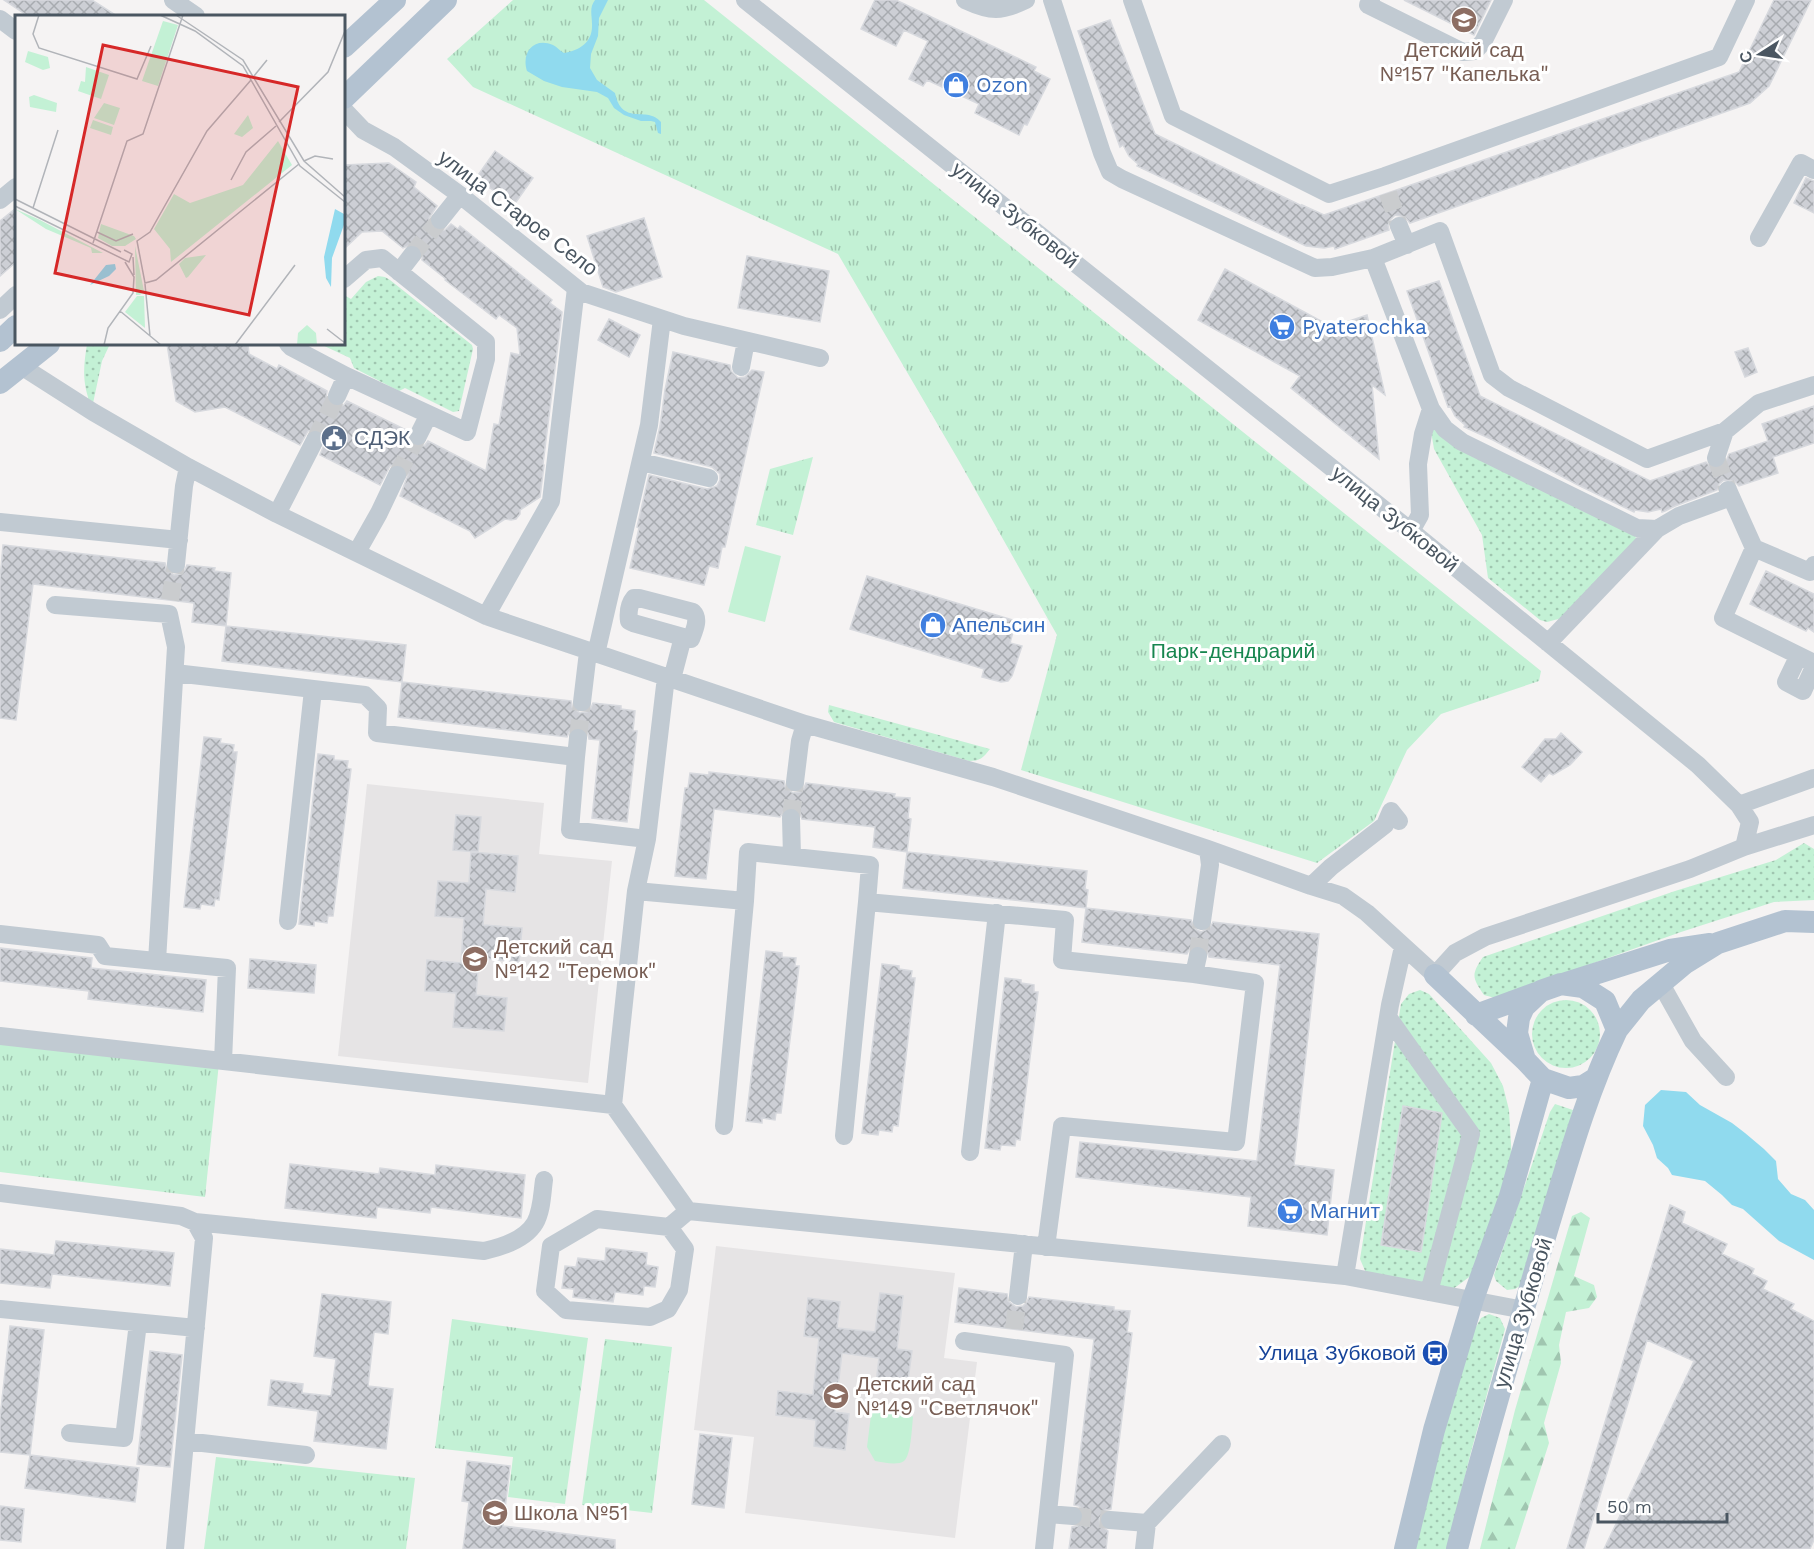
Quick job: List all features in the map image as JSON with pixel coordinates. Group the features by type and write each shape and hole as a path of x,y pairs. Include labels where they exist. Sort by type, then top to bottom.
{"main road":[{"path":"345,46 395,0"},
{"path":"345,97 446,0"},
{"path":"0,341 15,327"},
{"path":"0,383 48,345"},
{"name":"улица Зубковой","path":"1456,1549 1481,1452 1581,1118 1617,1030 1641,1000 1684,964 1718,943 1785,921 1814,922"},
{"path":"1476,1015 1670,950 1718,943"},
{"path":"1435,975 1543,1080 1569,1088 1583,1086 1596,1078"},
{"path":"1525,1060 1517,1033 1519,1018 1524,1007 1551,988 1583,987 1605,1001 1617,1030"},
{"path":"1405,1549 1434,1430 1473,1299 1510,1196 1543,1080"}],"street":[{"path":"173,0 195,15"},
{"name":"улица Зубковой","path":"745,0 1411,531 1698,765 1739,805 1750,822 1744,847"},
{"path":"965,0 983,8 1000,10 1026,0"},
{"path":"1052,0 1110,172 1315,268 1332,267 1373,258 1440,231 1492,375 1509,388 1647,459 1725,431 1760,403 1814,385"},
{"path":"1132,0 1173,116 1329,194 1386,184 1719,57 1746,0"},
{"path":"1371,0 1368,5 1463,52 1474,51 1483,42 1504,0"},
{"path":"0,19 15,30"},
{"name":"улица Старое Село","path":"345,111 363,130 394,147 460,195 581,292 684,326 820,358"},
{"path":"1759,238 1801,163 1814,170"},
{"path":"0,200 15,187"},
{"path":"440,220 460,195"},
{"path":"1400,226 1407,244"},
{"path":"399,272 412,255"},
{"path":"289,345 346,376 428,416 467,432 486,359 486,342 382,258 366,260 345,278"},
{"path":"1373,258 1431,410 1445,429 1462,442 1621,521 1637,528 1657,529"},
{"path":"486,616 551,501 576,288"},
{"path":"0,310 15,296"},
{"path":"582,702 592,653 649,425 662,319"},
{"path":"741,367 746,341"},
{"path":"21,366 93,412 188,467 277,514 486,616 805,724 993,777 1343,896 1367,913 1435,975 1455,953 1485,937 1814,825"},
{"path":"337,396 346,376"},
{"path":"1411,531 1420,515 1418,464 1423,434 1431,410"},
{"path":"418,436 428,416"},
{"path":"1716,458 1725,431"},
{"path":"277,514 315,440"},
{"path":"641,462 709,478"},
{"path":"176,564 188,467"},
{"path":"357,552 397,476"},
{"path":"1548,643 1657,529 1679,516 1730,494 1754,548 1810,572 1814,565"},
{"path":"0,522 179,540"},
{"path":"1754,548 1723,618 1806,660 1786,682 1803,691 1814,667"},
{"path":"55,605 170,607 176,647 157,961"},
{"path":"683,637 669,678 647,839 636,891 613,1105 688,1211"},
{"path":"175,673 365,695 378,708 377,734 576,757"},
{"path":"288,921 313,690"},
{"path":"795,782 800,741 805,724"},
{"path":"578,738 570,830 647,839"},
{"path":"1739,805 1814,778"},
{"path":"1311,886 1331,867 1385,825 1391,811 1399,821"},
{"path":"791,818 792,856"},
{"path":"1202,921 1210,865 1208,849"},
{"path":"724,1126 748,852 870,865 844,1136"},
{"path":"636,891 745,901"},
{"path":"867,902 1065,920 1062,960 1255,983 1236,1142 1062,1126 1046,1247"},
{"path":"970,1152 997,913"},
{"path":"0,934 98,945 105,956 227,968 223,1061"},
{"path":"1345,1276 1388,1017 1403,947"},
{"path":"1194,974 1198,956"},
{"path":"1660,984 1693,1041 1726,1077"},
{"path":"1388,1017 1471,1134 1429,1292"},
{"path":"0,1036 613,1105"},
{"path":"0,1193 181,1216 195,1222 484,1251 501,1247 521,1237 535,1223 544,1180"},
{"path":"669,1227 685,1249 679,1290 668,1309 650,1317 566,1310 545,1291 551,1246 597,1219 669,1227 688,1211 1345,1276 1524,1310"},
{"path":"175,1549 204,1238 195,1222"},
{"path":"1018,1296 1024,1244"},
{"path":"0,1309 196,1328"},
{"path":"70,1433 124,1438 138,1323"},
{"path":"964,1341 1013,1338 1065,1355 1044,1549"},
{"path":"184,1441 306,1455"},
{"path":"1144,1549 1146,1523 1222,1444"},
{"path":"1048,1514 1073,1516"},
{"path":"1110,1520 1146,1523"}],"shaded area":[{"name":"Детский сад №142 \"Теремок\"","path":"367,784 544,803 539,854 612,861 588,1083 338,1056"},
{"name":"Детский сад №149 \"Светлячок\"","path":"716,1246 955,1273 944,1358 977,1362 955,1538 745,1513 754,1437 694,1430"}],"green space":[{"name":"Парк-дендрарий","path":"513,0 704,0 1541,671 1539,681 1441,714 1407,750 1374,821 1317,863 1021,770 1057,635 838,254 473,87 447,59"},
{"path":"378,276 385,277 472,345 459,411 453,412 405,388 399,391 354,368 350,358 322,345 345,345 345,296 351,299 366,282"},
{"path":"87,345 110,345 102,361 92,408 86,391"},
{"path":"1432,427 1635,533 1636,539 1562,618 1547,622 1540,620 1488,578 1482,535 1434,449"},
{"path":"813,457 793,535 756,525 770,469"},
{"path":"745,546 781,556 765,622 728,612"},
{"path":"829,705 990,749 981,758 969,761 834,722 828,712"},
{"path":"1804,843 1814,849 1814,900 1774,902 1681,932 1495,998 1484,995 1475,980 1476,968 1483,957 1675,891 1776,860"},
{"path":"1420,990 1429,994 1491,1063 1503,1086 1509,1110 1512,1161 1472,1275 1453,1289 1366,1273 1360,1259 1401,1004 1409,994"},
{"path":"1566,1000 1579,1003 1590,1010 1597,1021 1600,1034 1597,1047 1590,1058 1579,1065 1566,1068 1553,1065 1542,1058 1535,1047 1532,1034 1535,1021 1542,1010 1553,1003"},
{"path":"0,1042 219,1063 205,1197 0,1172"},
{"path":"1555,1104 1573,1110 1524,1283 1515,1289 1507,1290 1496,1281 1494,1275 1550,1112"},
{"path":"1581,1212 1590,1218 1574,1276 1594,1285 1597,1297 1589,1308 1566,1312 1559,1345 1561,1363 1544,1423 1549,1443 1515,1549 1480,1549 1515,1410 1572,1216"},
{"path":"1489,1314 1500,1318 1505,1329 1447,1549 1414,1549 1442,1436 1473,1332 1481,1318"},
{"path":"452,1319 588,1338 565,1504 508,1497 513,1457 435,1448"},
{"path":"605,1339 672,1347 652,1513 582,1505"},
{"path":"877,1407 901,1408 913,1417 908,1453 904,1461 898,1463 875,1461 867,1447 871,1415"},
{"path":"216,1457 415,1478 406,1549 204,1549"}],"water":[{"path":"595,0 608,0 599,18 598,36 591,54 590,68 597,80 615,93 623,109 629,113 655,117 661,122 661,134 658,133 655,122 641,121 624,115 614,108 608,98 597,92 562,87 544,81 527,71 526,58 535,45 546,43 564,53 575,50 588,40 592,30 591,9"},
{"path":"1661,1090 1686,1092 1700,1105 1732,1123 1776,1161 1778,1179 1791,1194 1805,1200 1814,1210 1814,1260 1779,1241 1743,1209 1732,1205 1705,1181 1672,1175 1657,1158 1643,1126 1645,1105"}],"building":[{"path":"4,0 92,0 115,15 26,15"},
{"path":"875,0 896,0 1036,67 1034,71 1050,79 1027,125 1024,124 1019,135 975,113 979,104 927,80 923,86 909,79 928,41 904,30 896,46 861,29"},
{"name":"Детский сад №157 \"Капелька\"","path":"1404,0 1491,0 1474,35"},
{"path":"1774,0 1811,0 1769,86 1750,103 1410,223 1405,217 1395,215 1388,225 1389,230 1335,249 1334,246 1324,248 1306,246 1137,166 1138,164 1129,156 1123,145 1120,147 1078,31 1110,20 1155,134 1324,215 1739,72"},
{"path":"495,151 533,178 514,205 476,178"},
{"path":"389,163 416,182 414,187 437,206 429,218 429,224 433,228 439,231 445,230 451,224 458,229 460,226 552,300 550,303 562,312 540,497 520,510 516,519 505,519 475,538 470,531 400,496 408,475 406,468 401,465 390,466 380,485 320,455 326,440 325,434 320,430 308,431 300,445 225,407 195,412 176,401 167,345 248,345 249,354 277,369 279,365 327,391 326,398 332,406 339,407 347,401 408,431 407,437 412,446 419,447 428,441 486,471 494,424 499,425 511,353 520,355 517,328 499,315 496,319 445,280 422,260 423,251 418,246 413,244 403,248 382,231 362,232 345,248 345,165"},
{"path":"1806,178 1814,181 1814,213 1794,203"},
{"path":"15,209 15,263 0,276 0,221"},
{"path":"644,218 662,277 616,292 603,287 587,236"},
{"path":"747,256 829,271 820,322 738,308"},
{"path":"1225,269 1341,332 1346,322 1367,315 1385,395 1372,385 1379,459 1291,388 1300,376 1198,320"},
{"path":"1439,281 1480,396 1650,481 1706,462 1712,468 1719,469 1724,466 1729,454 1768,441 1762,424 1814,406 1814,443 1773,457 1778,473 1739,486 1734,481 1724,480 1719,484 1717,490 1665,511 1662,512 1661,509 1648,512 1635,510 1634,512 1464,427 1465,425 1455,416 1450,406 1448,407 1407,291"},
{"path":"609,319 640,335 629,357 598,340"},
{"path":"1748,348 1757,372 1745,377 1735,352"},
{"path":"673,352 730,365 731,371 738,378 745,377 752,370 764,372 725,547 722,547 718,568 709,566 704,585 630,568 649,475 707,489 717,486 720,480 720,474 712,467 654,453"},
{"path":"3,545 165,563 166,569 174,575 181,574 187,565 215,568 214,571 231,573 226,626 192,622 194,603 33,584 16,720 0,718 0,579"},
{"path":"1766,571 1814,594 1814,632 1808,628 1806,631 1750,604"},
{"name":"Апельсин","path":"867,576 1016,621 1010,643 1022,646 1012,676 1008,681 1001,682 982,677 984,669 850,629"},
{"path":"226,626 406,645 402,682 222,661"},
{"path":"402,682 571,701 572,707 580,713 587,712 593,703 621,706 621,709 635,711 633,731 637,731 627,822 592,818 600,740 589,739 584,729 573,728 567,737 398,717"},
{"path":"1561,733 1582,752 1570,765 1553,775 1549,773 1541,782 1522,767 1545,739 1556,739"},
{"path":"204,737 221,739 220,743 234,745 233,752 237,752 219,900 215,899 214,906 201,904 200,909 184,907"},
{"path":"318,754 334,756 334,760 348,761 347,768 351,769 333,916 328,916 327,923 314,921 314,926 299,924"},
{"path":"709,772 784,781 785,787 793,793 800,792 806,783 895,794 894,797 910,798 908,818 911,819 907,852 873,847 875,827 802,819 800,812 791,807 785,809 780,817 714,809 706,879 675,876 685,788 688,788 690,773 709,775"},
{"path":"456,815 481,817 478,852 453,850"},
{"path":"471,852 518,856 515,892 486,889 483,925 522,928 519,962 479,958 476,995 507,998 504,1031 453,1027 456,993 425,991 427,960 461,963 464,918 435,916 438,881 469,883"},
{"path":"907,852 1087,871 1086,908 903,888"},
{"path":"1086,908 1191,920 1195,929 1201,932 1210,928 1213,922 1319,934 1294,1165 1334,1170 1327,1235 1248,1226 1251,1197 1076,1177 1080,1142 1257,1161 1280,965 1209,957 1206,948 1200,945 1190,948 1187,954 1082,942"},
{"path":"0,948 92,958 91,968 206,980 203,1012 88,999 89,991 0,981"},
{"path":"766,951 782,953 782,957 796,958 795,966 799,966 781,1113 776,1113 775,1120 762,1118 762,1123 746,1121"},
{"path":"250,959 316,965 314,993 248,988"},
{"path":"882,964 899,966 899,969 912,971 911,978 915,978 898,1126 893,1125 892,1132 879,1130 878,1135 862,1133"},
{"path":"1005,978 1021,980 1021,983 1034,985 1034,992 1038,992 1020,1140 1016,1139 1015,1146 1001,1145 1000,1150 985,1148"},
{"path":"1403,1106 1442,1113 1421,1252 1381,1245"},
{"path":"290,1164 379,1174 380,1168 435,1175 436,1165 525,1175 521,1218 431,1207 430,1213 377,1207 376,1218 285,1208"},
{"path":"1670,1205 1685,1212 1682,1223 1727,1244 1722,1254 1754,1269 1752,1274 1767,1281 1763,1289 1794,1304 1791,1309 1814,1321 1814,1540 1810,1549 1604,1549 1694,1361 1647,1340 1584,1549 1567,1549"},
{"path":"56,1241 174,1253 170,1286 52,1274 50,1288 0,1283 0,1249 54,1255"},
{"path":"606,1248 647,1253 646,1265 658,1267 655,1287 644,1286 643,1295 615,1292 613,1302 573,1297 574,1289 562,1288 565,1266 576,1267 578,1258 605,1261"},
{"path":"959,1288 1007,1294 1008,1301 1016,1307 1023,1306 1029,1297 1130,1311 1127,1332 1132,1333 1111,1509 1105,1510 1099,1519 1100,1525 1108,1531 1106,1549 1069,1549 1072,1527 1078,1526 1084,1517 1079,1506 1074,1505 1094,1339 955,1322"},
{"name":"Детский сад №149 \"Светлячок\"","path":"880,1293 903,1296 897,1349 912,1351 907,1387 876,1384 879,1358 842,1353 835,1412 849,1414 845,1450 814,1446 816,1420 776,1415 778,1391 813,1395 819,1338 804,1336 808,1298 840,1302 837,1328 875,1332"},
{"path":"322,1294 391,1302 388,1334 374,1332 368,1386 393,1389 386,1449 314,1441 318,1411 268,1405 271,1380 303,1384 302,1393 331,1396 336,1359 314,1356"},
{"path":"10,1326 44,1330 30,1455 0,1452 0,1418"},
{"path":"150,1351 182,1355 170,1467 137,1464"},
{"path":"700,1434 732,1438 724,1508 692,1504"},
{"path":"30,1455 139,1468 135,1502 25,1488"},
{"name":"Школа №51","path":"467,1461 510,1466 503,1526 615,1540 615,1549 463,1549 469,1502 462,1501"},
{"path":"0,1506 24,1509 21,1542 0,1540"}],"tunnel":[{"path":"1388,193 1399,226"},
{"path":"412,255 440,220"},
{"path":"315,440 337,396"},
{"path":"397,475 418,436"},
{"path":"1716,458 1728,490"},
{"path":"170,600 176,564"},
{"path":"578,738 582,702"},
{"path":"791,818 795,782"},
{"path":"1198,956 1202,921"},
{"path":"1014,1329 1018,1296"},
{"path":"1073,1516 1110,1520"}],"place":[{"name":"Детский сад №157 \"Капелька\"","path":"1464,20"},
{"name":"Ozon","path":"956,85"},
{"name":"Pyaterochka","path":"1282,327"},
{"name":"СДЭК","path":"334,438"},
{"name":"Апельсин","path":"933,625"},
{"name":"Детский сад №142 \"Теремок\"","path":"475,959"},
{"name":"Магнит","path":"1290,1211"},
{"name":"Улица Зубковой","path":"1435,1353"},
{"name":"Детский сад №149 \"Светлячок\"","path":"836,1396"},
{"name":"Школа №51","path":"495,1513"}]}
